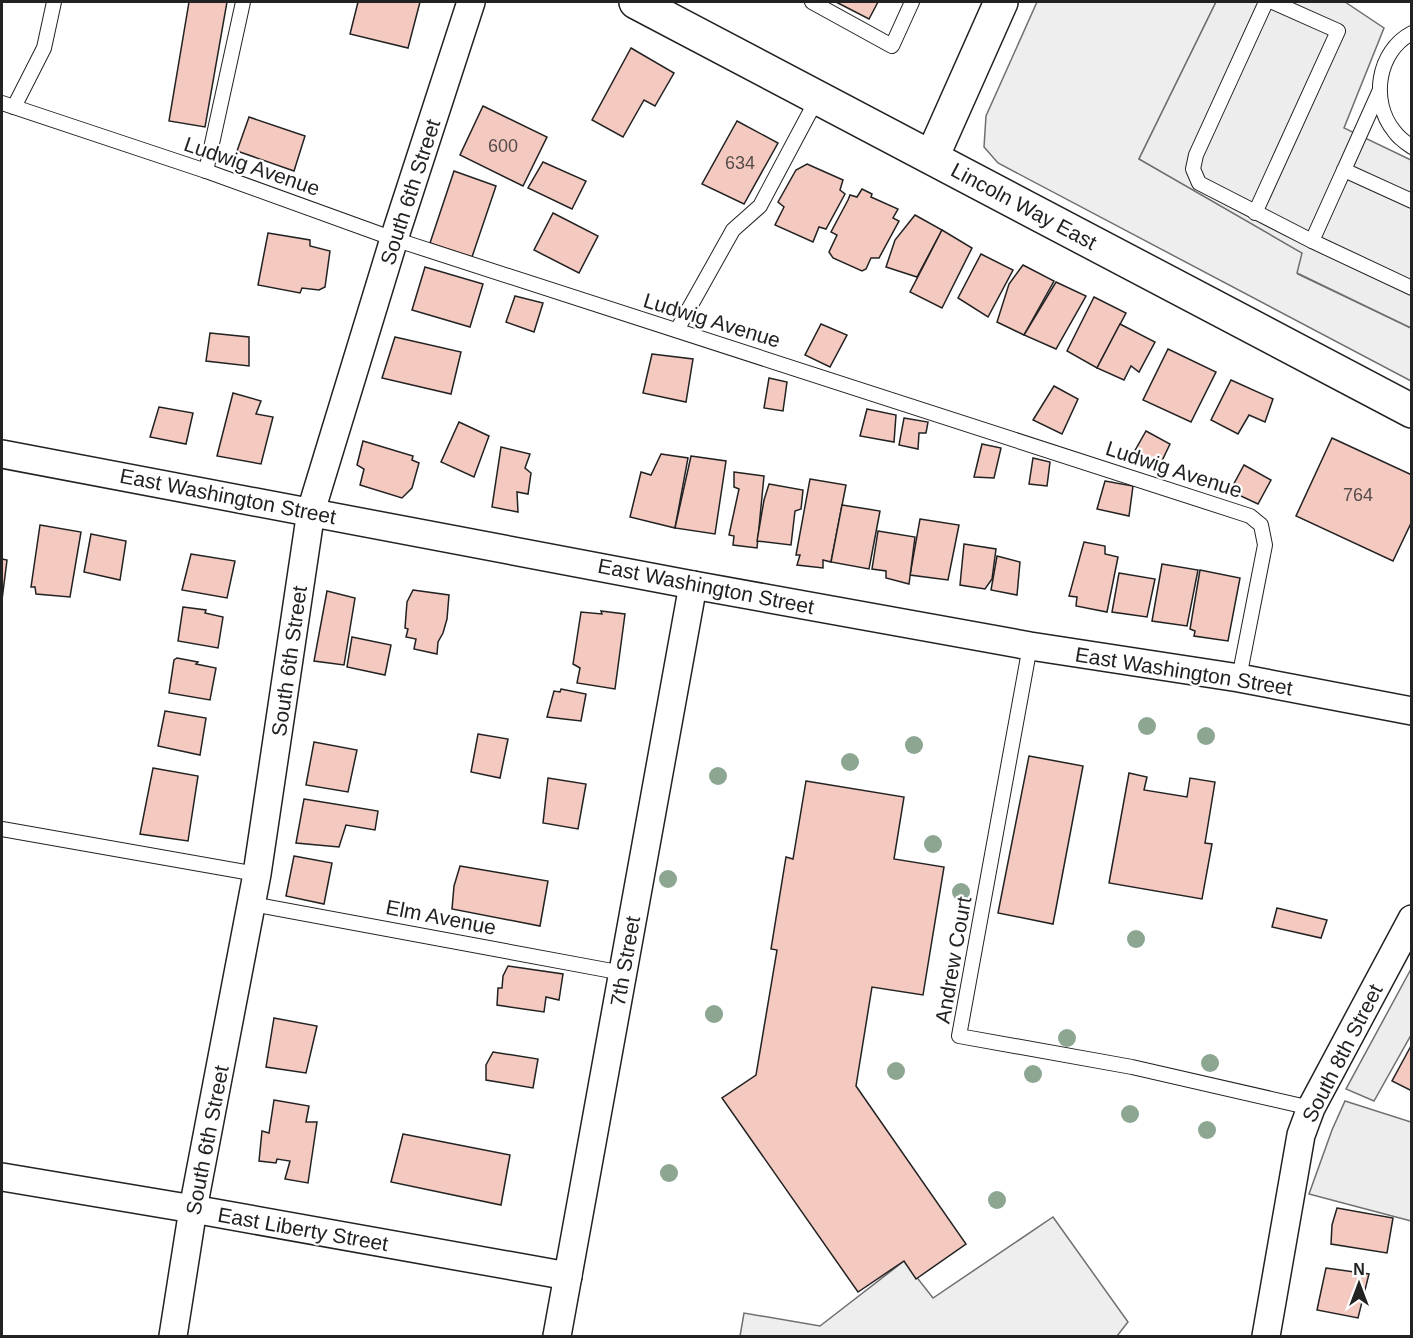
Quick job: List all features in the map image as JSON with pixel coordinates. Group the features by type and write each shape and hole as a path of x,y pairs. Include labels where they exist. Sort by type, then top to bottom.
{"main road":[{"name":"Lincoln Way East","path":"636,2 1412,411"},
{"path":"932,157 1001,2"}],"street":[{"name":"South 6th Street","path":"173,1336 193,1209 252,904 311,511 394,239 471,2"},
{"name":"East Washington Street","path":"2,454 693,585 1030,646 1239,678 1412,711"},
{"name":"7th Street","path":"557,1336 693,585"},
{"name":"South 8th Street","path":"1266,1336 1301,1135 1311,1108 1412,919"},
{"name":"East Liberty Street","path":"2,1177 568,1276"}],"lane":[{"path":"8,105 44,48 54,2"},
{"path":"206,171 243,2"},
{"path":"812,2 892,46 912,2"},
{"path":"1266,2 1196,155 1193,169 1198,183 1312,241 1412,288"},
{"path":"1255,213 1338,31 1273,2"},
{"path":"1312,241 1379,92 1382,71 1391,51 1412,33"},
{"path":"1379,92 1383,113 1394,132 1412,147"},
{"path":"677,330 733,230 760,206 818,97"},
{"name":"Ludwig Avenue","path":"8,105 206,171 394,239 1250,516 1261,525 1265,545 1239,678"},
{"path":"1344,170 1412,201"},
{"name":"Andrew Court","path":"1030,646 959,1036 1132,1067 1311,1108"},
{"path":"2,829 257,874"},
{"name":"Elm Avenue","path":"252,904 623,972"}],"shaded area":[{"path":"1037,2 1216,2 1139,159 1303,253 1298,274 1411,328 1411,381 998,163 984,147 986,116"},
{"path":"1216,2 1345,2 1384,28 1344,128 1411,160 1411,328 1297,273 1302,253 1139,159"},
{"path":"1411,969 1411,1035 1374,1101 1346,1089"},
{"path":"1345,1101 1411,1122 1411,1221 1309,1194"},
{"path":"1053,1217 1128,1322 1117,1336 740,1336 744,1313 820,1326 904,1261 933,1298"}],"building":[{"path":"189,2 227,2 205,127 169,121"},
{"path":"358,2 420,2 408,48 350,34"},
{"path":"836,2 878,2 869,19"},
{"path":"631,48 674,73 655,106 644,100 623,137 592,120"},
{"path":"483,106 547,137 523,186 460,155"},
{"path":"249,117 305,136 294,171 237,151"},
{"path":"737,121 778,143 744,204 702,184"},
{"path":"543,162 586,181 572,209 528,188"},
{"path":"807,164 843,180 840,190 845,194 826,229 819,227 813,242 775,225 784,207 778,202 796,170"},
{"path":"454,171 496,186 472,257 430,243"},
{"path":"862,189 872,194 871,197 898,209 893,218 899,221 879,258 871,258 866,269 862,271 833,258 829,252 837,235 831,232 850,195 857,197"},
{"path":"553,213 598,236 579,273 534,250"},
{"path":"915,215 942,230 917,277 886,267 895,240"},
{"path":"942,230 972,248 942,308 910,292"},
{"path":"268,233 310,240 310,246 330,251 325,287 319,290 302,288 300,293 258,285"},
{"path":"981,254 1013,270 988,317 958,298"},
{"path":"1023,265 1054,281 1024,335 997,322 1009,284"},
{"path":"425,267 483,284 470,327 412,310"},
{"path":"1056,282 1086,296 1056,349 1024,335"},
{"path":"515,296 543,303 534,332 506,322"},
{"path":"1094,297 1126,313 1097,368 1067,351"},
{"path":"821,324 847,335 830,367 805,355"},
{"path":"1120,324 1155,342 1139,372 1131,366 1124,380 1097,368"},
{"path":"210,333 249,337 249,366 206,361"},
{"path":"395,337 461,352 451,394 382,378"},
{"path":"1168,349 1216,372 1191,422 1143,400"},
{"path":"652,354 693,359 686,402 643,393"},
{"path":"769,378 787,382 783,411 764,408"},
{"path":"1231,380 1273,399 1265,422 1249,415 1238,434 1211,420"},
{"path":"1054,386 1078,399 1062,434 1033,420"},
{"path":"233,393 261,401 256,414 273,417 261,464 217,456"},
{"path":"159,407 193,413 186,444 150,437"},
{"path":"867,409 896,415 894,442 860,436"},
{"path":"904,418 928,422 926,433 919,433 918,449 899,445"},
{"path":"459,422 489,436 474,477 441,462"},
{"path":"1146,431 1170,444 1159,467 1133,454"},
{"path":"1332,438 1412,475 1412,521 1393,561 1296,516"},
{"path":"363,441 413,456 412,460 419,463 412,488 402,498 360,485 364,469 357,465"},
{"path":"982,444 1001,448 994,478 974,477"},
{"path":"501,447 530,454 525,468 531,473 528,494 517,492 518,512 492,507"},
{"path":"661,454 688,458 675,528 630,517 641,472 651,475"},
{"path":"691,456 726,461 715,534 675,528"},
{"path":"1033,458 1050,462 1047,486 1029,484"},
{"path":"1244,465 1271,480 1258,504 1230,491"},
{"path":"734,472 764,476 757,548 733,545 734,536 729,535 739,489 734,487"},
{"path":"810,479 846,485 831,562 823,560 823,568 797,565 800,555 796,555"},
{"path":"1105,481 1133,486 1129,516 1097,509"},
{"path":"769,484 803,490 801,509 795,511 791,545 757,541"},
{"path":"842,505 880,511 869,569 831,562"},
{"path":"920,519 959,525 948,580 910,575"},
{"path":"40,525 81,532 70,597 36,594 35,587 31,587"},
{"path":"878,531 915,537 909,584 886,578 886,571 872,569"},
{"path":"91,534 126,541 120,580 84,572"},
{"path":"1084,542 1105,546 1105,554 1118,557 1107,612 1076,606 1077,597 1069,596"},
{"path":"964,544 996,549 992,579 985,589 960,585"},
{"path":"191,554 235,561 227,598 182,590"},
{"path":"997,556 1020,562 1017,595 991,590"},
{"path":"2,559 7,560 2,600"},
{"path":"1162,564 1198,570 1187,626 1152,621"},
{"path":"1200,570 1240,578 1228,641 1194,636 1195,631 1190,629"},
{"path":"1119,573 1155,579 1147,617 1112,612"},
{"path":"413,590 449,595 447,619 438,642 437,654 414,649 416,639 406,637 407,602"},
{"path":"327,591 355,598 344,665 314,661"},
{"path":"183,607 206,610 205,613 223,617 218,648 178,641"},
{"path":"601,611 625,614 615,689 577,683 580,668 573,664 581,612 602,614"},
{"path":"352,637 391,645 385,675 347,667"},
{"path":"177,658 216,668 210,700 169,693 174,660"},
{"path":"561,689 586,694 581,721 547,717 554,691 560,692"},
{"path":"165,711 206,718 200,755 158,746"},
{"path":"478,734 508,739 500,778 471,772"},
{"path":"314,742 357,750 348,792 306,785"},
{"path":"1029,756 1083,766 1053,924 998,913"},
{"path":"153,768 198,776 188,841 140,834"},
{"path":"1129,773 1147,777 1144,790 1187,797 1190,778 1215,782 1205,843 1212,844 1202,899 1109,883"},
{"path":"548,778 586,784 578,829 543,823"},
{"path":"806,781 904,797 894,859 944,867 923,995 872,987 856,1086 966,1244 916,1279 904,1261 858,1292 722,1098 756,1075 777,950 771,949 786,857 793,859"},
{"path":"304,799 378,811 375,830 346,825 339,847 296,843"},
{"path":"294,856 332,863 324,904 286,896"},
{"path":"460,866 548,881 540,926 452,909 454,886"},
{"path":"1277,908 1327,920 1321,938 1272,927"},
{"path":"508,966 563,974 559,1000 546,997 544,1012 497,1005 498,988 502,988 503,976"},
{"path":"274,1018 317,1026 306,1073 266,1067"},
{"path":"1412,1044 1412,1091 1392,1081"},
{"path":"493,1052 538,1059 533,1088 486,1080 486,1065"},
{"path":"274,1100 309,1106 306,1122 317,1122 308,1183 285,1179 290,1161 277,1159 276,1163 259,1161 262,1131 269,1133"},
{"path":"403,1134 510,1155 501,1205 391,1182"},
{"path":"1337,1208 1393,1218 1387,1253 1331,1244 1332,1225"},
{"path":"1326,1268 1369,1274 1358,1318 1317,1310"}]}
